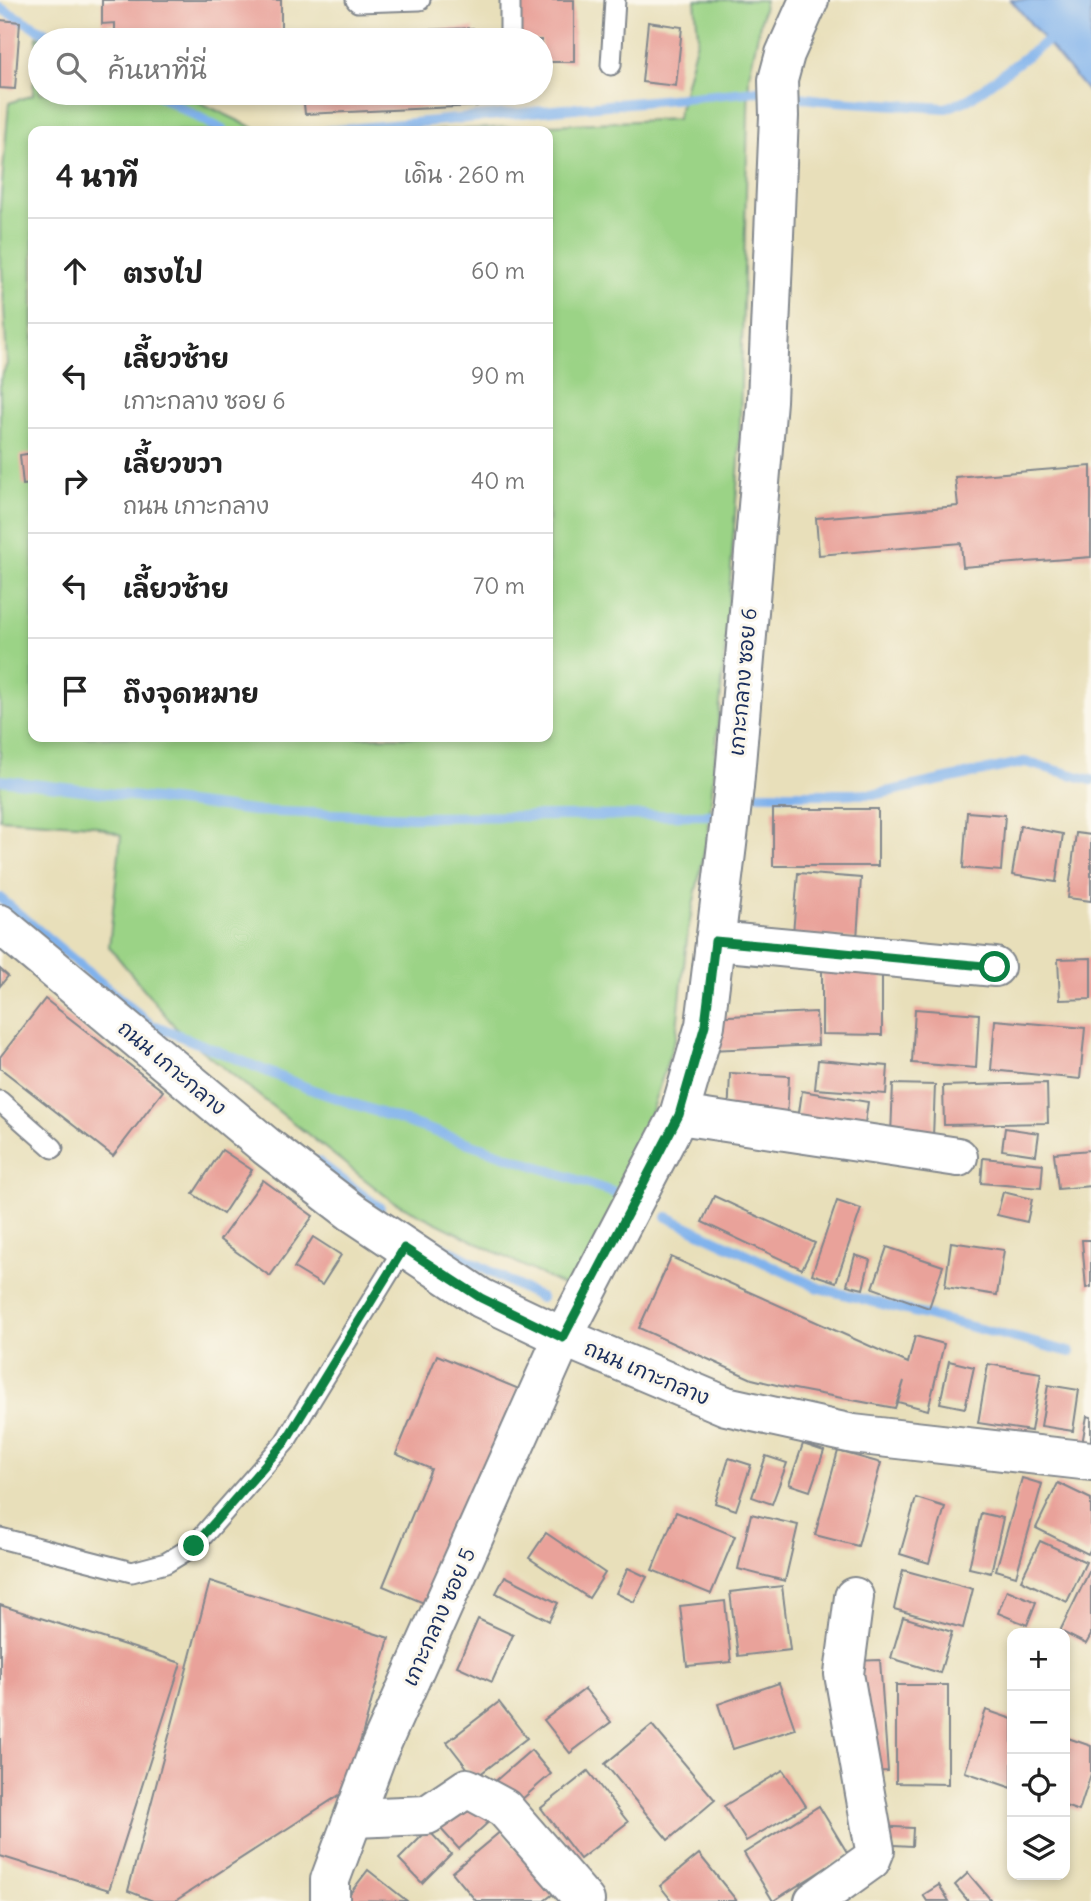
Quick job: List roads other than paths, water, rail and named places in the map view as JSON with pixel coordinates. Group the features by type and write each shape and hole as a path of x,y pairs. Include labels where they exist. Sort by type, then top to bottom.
{"street":[{"name":"เกาะกลาง ซอย 6","path":"563,1338 679,1115 705,1025 734,787 767,401 778,98 785,54 809,0"},
{"name":"ถนน เกาะกลาง","path":"0,925 266,1146 352,1212 481,1298 563,1338 726,1406 853,1434 1091,1461"},
{"path":"715,941 995,967"},
{"path":"679,1115 958,1157"},
{"name":"เกาะกลาง ซอย 5","path":"330,1901 330,1880 377,1754 563,1338"},
{"path":"814,1901 871,1860 875,1850 844,1674 854,1597"},
{"path":"354,1818 428,1815 467,1788 504,1808 585,1901"}],"lane":[{"path":"356,0 419,0"},
{"path":"510,0 510,28"},
{"path":"611,65 615,0"},
{"path":"0,1101 53,1148"},
{"path":"0,1538 132,1572 166,1563 194,1546 285,1442 404,1248"}],"water":[{"path":"1011,0 1091,0 1091,96"}],"waterway":[{"path":"0,8 37,28"},
{"path":"381,126 757,91 820,100 946,108 969,99 1055,35"},
{"path":"176,105 215,126"},
{"path":"746,794 877,794 1025,762 1091,780"},
{"path":"0,780 253,811 413,817 713,815"},
{"path":"0,898 161,1033"},
{"path":"156,1026 310,1089 624,1196"},
{"path":"317,1161 380,1208"},
{"path":"667,1217 819,1288 1070,1352"},
{"path":"416,1233 541,1298"}]}
